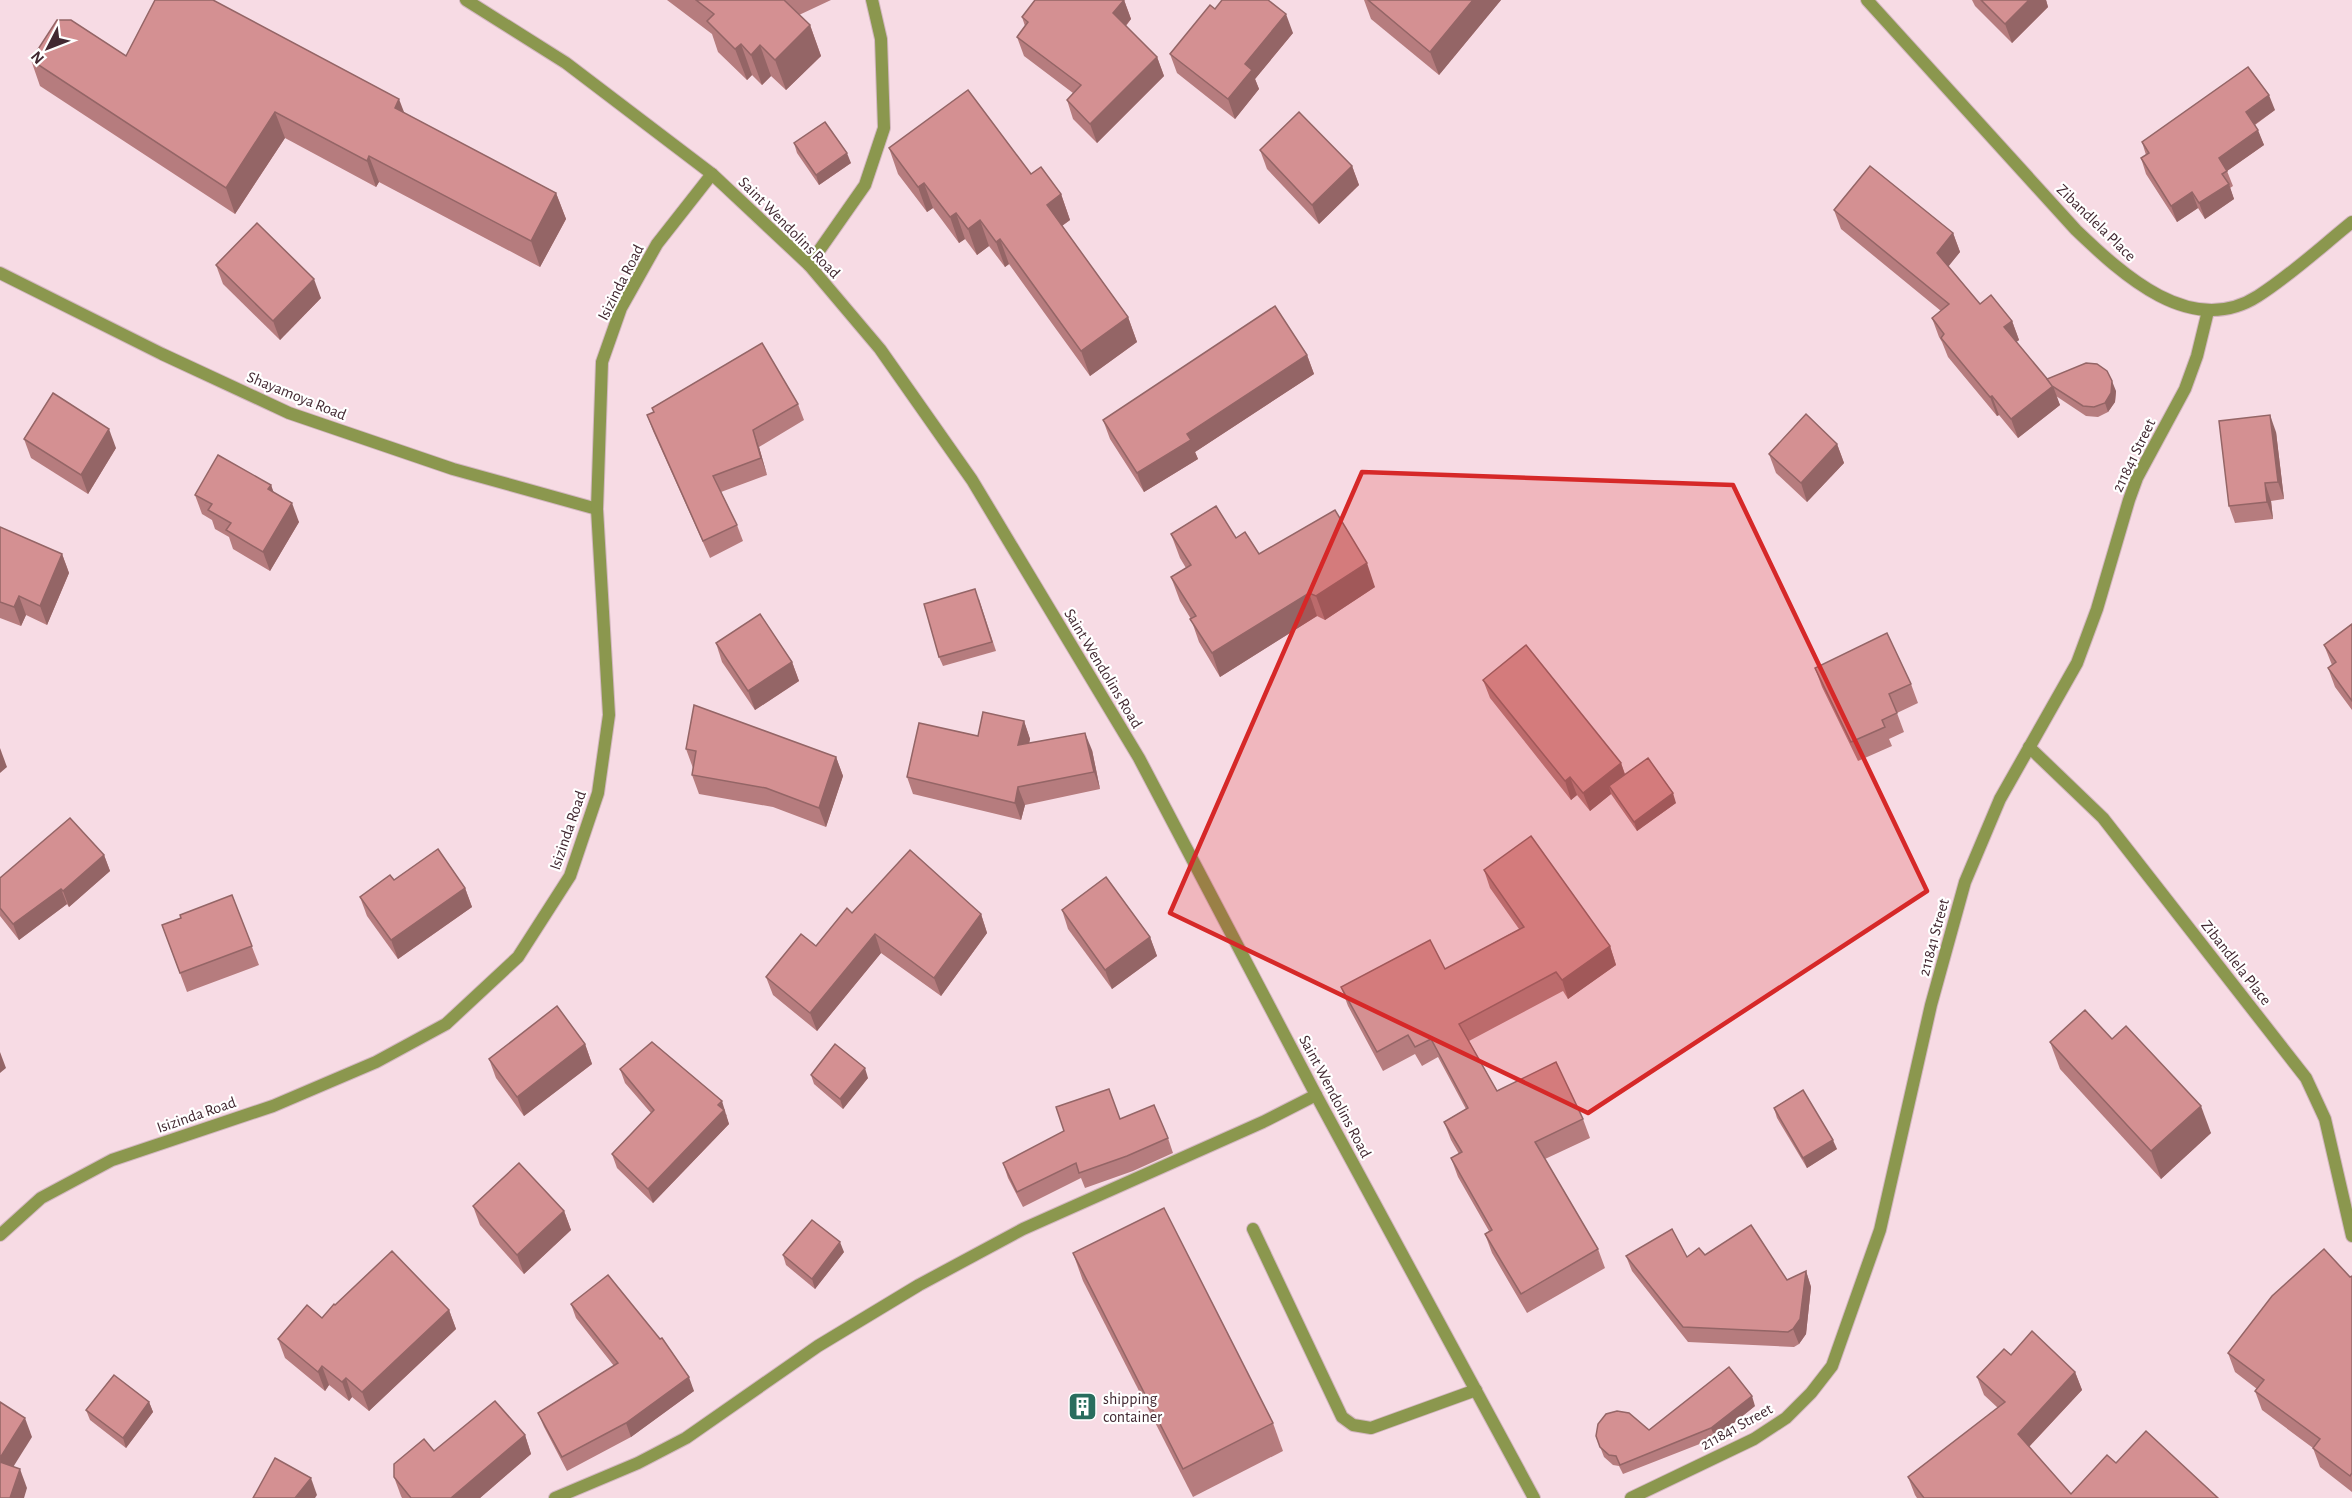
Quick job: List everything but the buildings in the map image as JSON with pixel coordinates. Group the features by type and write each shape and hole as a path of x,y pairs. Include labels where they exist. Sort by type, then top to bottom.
{"street":[{"name":"Saint Wendolins Road","path":"466,0 566,63 712,174 809,264 880,349 972,480 1139,758 1316,1095 1534,1498"},
{"path":"809,264 865,185 884,128 881,39 872,0"},
{"name":"Zibandlela Place","path":"1867,0 2068,222 2114,266 2164,300 2208,311 2236,305 2257,297 2352,222"},
{"name":"Isizinda Road","path":"0,1235 41,1198 112,1160 273,1106 376,1062 446,1024 518,957 570,876 598,793 609,715 597,509 602,362 621,308 657,244 712,174"},
{"name":"Shayamoya Road","path":"0,273 162,354 289,413 453,469 597,509"},
{"name":"211841 Street","path":"1631,1498 1754,1439 1770,1429 1786,1418 1811,1393 1832,1366 1880,1230 1931,1005 1965,882 2000,799 2077,663 2097,609 2128,500 2137,478 2185,389 2197,356 2208,311"},
{"name":"Zibandlela Place","path":"2029,747 2103,818 2306,1078 2325,1119 2352,1236"},
{"path":"555,1498 638,1463 686,1438 818,1346 919,1285 1023,1229 1263,1122 1316,1095"},
{"path":"1253,1229 1342,1417 1353,1425 1371,1428 1476,1390"}],"highlighted area":[{"path":"1362,472 1733,485 1927,891 1588,1113 1170,913"}],"place":[{"name":"shipping container","path":"1082,1407"}]}
